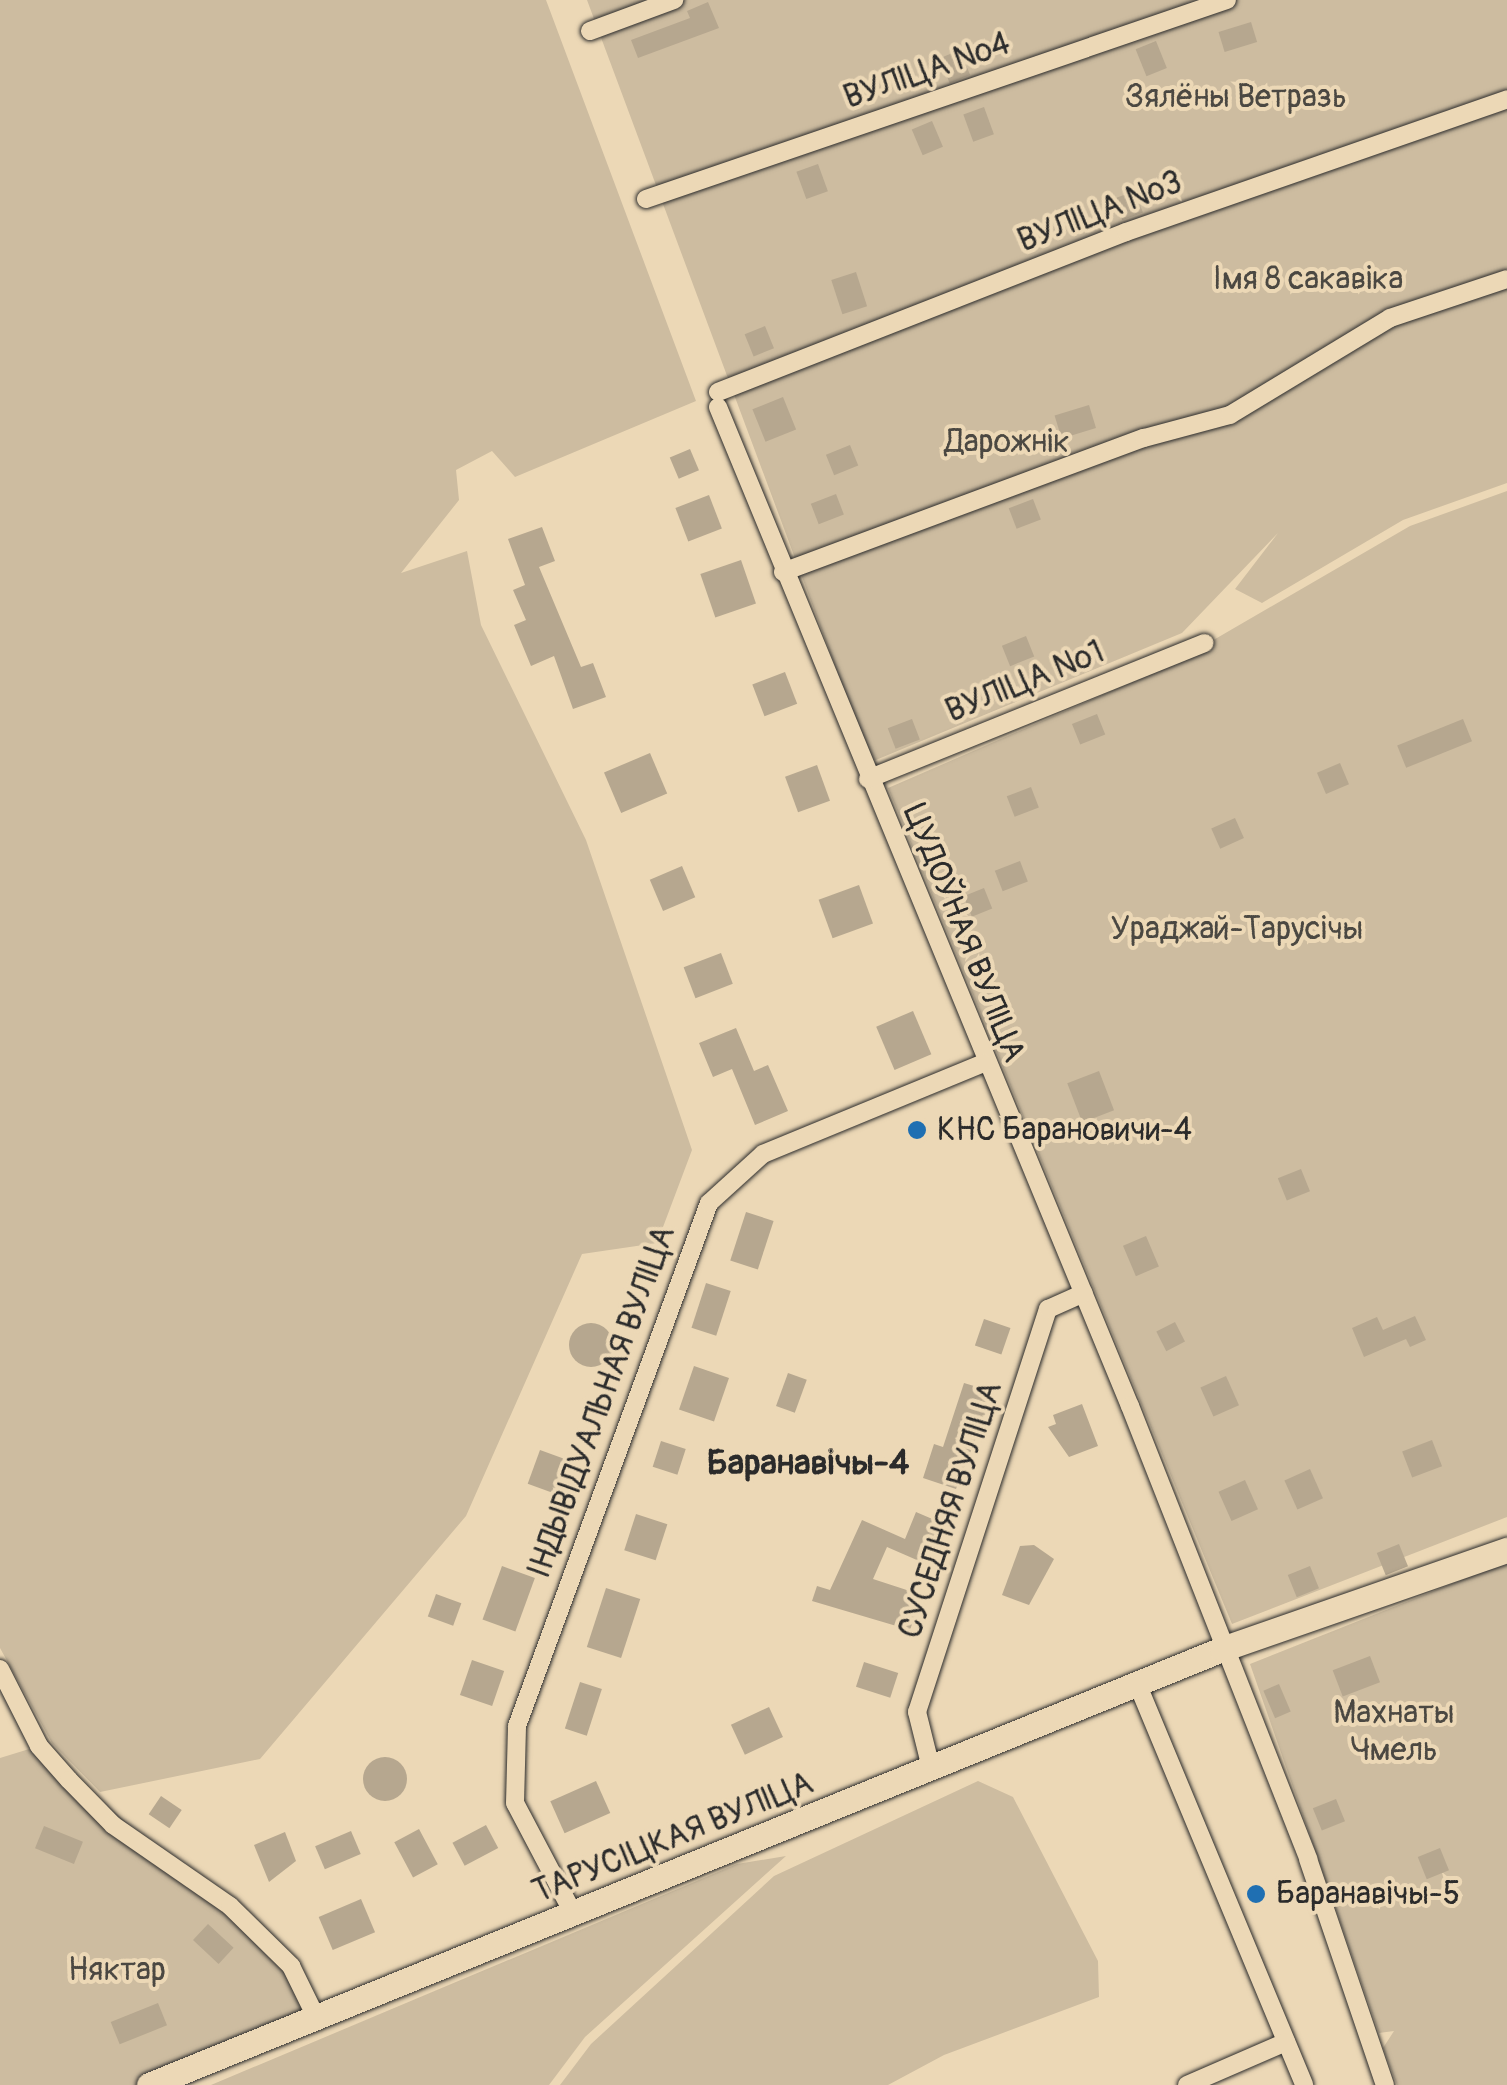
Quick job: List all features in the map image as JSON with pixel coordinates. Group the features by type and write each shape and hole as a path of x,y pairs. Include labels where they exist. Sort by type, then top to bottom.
{"street":[{"path":"590,30 674,0"},
{"name":"ВУЛІЦА №4","path":"646,199 1228,0"},
{"name":"ВУЛІЦА №3","path":"718,399 1126,232 1507,98"},
{"path":"783,572 1144,438 1230,415 1390,318 1507,278"},
{"name":"ЦУДОЎНАЯ ВУЛІЦА","path":"718,399 783,572 984,1062 1084,1292 1308,1859 1385,2085"},
{"name":"ВУЛІЦА №1","path":"868,779 1205,643"},
{"name":"ІНДЫВІДУАЛЬНАЯ ВУЛІЦА","path":"573,1913 515,1803 517,1726 709,1203 763,1154 984,1062"},
{"name":"СУСЕДНЯЯ ВУЛІЦА","path":"931,1768 917,1712 1048,1309 1084,1292"},
{"name":"ТАРУСІЦКАЯ ВУЛІЦА","path":"149,2085 1222,1649 1507,1550"},
{"path":"0,1669 40,1746 70,1780 114,1825 242,1918 292,1966 316,2017"},
{"path":"1137,1683 1304,2085"},
{"path":"1187,2085 1286,2042"}],"green space":[{"path":"0,0 546,0 696,401 515,477 492,451 456,470 459,500 401,573 467,551 481,625 586,840 692,1150 657,1243 582,1254 466,1516 260,1759 100,1792 52,1743 0,1648"},
{"name":"Дарожнік","path":"587,0 1507,0 1507,483 1403,520 1262,603 1235,589 1278,533 1182,633 871,762"},
{"name":"Ураджай-Тарусічы","path":"1507,491 1507,1517 1232,1624 888,788 1167,667 1410,526"},
{"name":"Махнаты Чмель","path":"1507,1562 1507,2085 1397,2085 1383,2048 1394,2031 1379,2033 1250,1664"},
{"name":"Няктар","path":"39,1746 291,1966 316,2017 149,2085 0,2085 0,1758"},
{"path":"978,1781 1013,1797 1098,1961 1099,1997 944,2055 888,2085 560,2085 591,2044 774,1876"},
{"path":"786,1856 585,2037 549,2085 211,2085 737,1864"}],"building":[{"path":"708,2 719,28 638,58 631,40 690,18 687,11"},
{"path":"1251,22 1257,42 1225,52 1218,32"},
{"path":"1156,41 1167,68 1146,76 1136,49"},
{"path":"960,50 970,75 950,83 940,58"},
{"path":"984,107 994,134 973,142 963,115"},
{"path":"932,121 943,147 923,155 912,130"},
{"path":"818,164 828,191 806,199 796,172"},
{"path":"1135,191 1143,213 1122,220 1114,199"},
{"path":"856,272 867,306 842,314 831,280"},
{"path":"765,326 774,348 754,356 745,334"},
{"path":"783,397 796,429 766,442 752,409"},
{"path":"1089,405 1096,428 1062,438 1055,416"},
{"path":"850,445 858,465 834,475 826,455"},
{"path":"690,449 699,470 679,479 670,458"},
{"path":"836,494 844,515 819,524 811,504"},
{"path":"709,495 722,529 688,542 675,508"},
{"path":"1033,499 1041,520 1017,529 1009,508"},
{"path":"542,527 555,561 539,567 581,667 593,663 606,697 573,709 554,656 531,666 514,625 526,620 513,590 525,585 508,539"},
{"path":"741,560 756,603 715,617 700,574"},
{"path":"1026,636 1034,656 1010,666 1002,646"},
{"path":"785,672 797,704 765,716 752,685"},
{"path":"1097,714 1105,734 1080,745 1072,724"},
{"path":"912,719 920,740 896,749 888,728"},
{"path":"1463,719 1472,741 1406,768 1397,746"},
{"path":"650,753 667,794 621,813 604,773"},
{"path":"1340,763 1349,784 1326,794 1317,773"},
{"path":"817,765 830,801 798,812 785,777"},
{"path":"1031,787 1039,808 1015,817 1007,796"},
{"path":"1235,818 1244,838 1220,849 1211,829"},
{"path":"1020,861 1028,882 1003,891 995,871"},
{"path":"682,866 695,897 663,911 650,880"},
{"path":"859,885 873,924 833,938 819,900"},
{"path":"984,888 992,908 972,917 964,896"},
{"path":"721,953 733,984 695,998 684,967"},
{"path":"913,1011 931,1054 895,1070 876,1027"},
{"path":"736,1028 754,1071 768,1065 788,1111 755,1125 732,1069 713,1077 699,1043"},
{"path":"1099,1071 1114,1110 1082,1122 1067,1083"},
{"path":"1301,1169 1310,1191 1287,1201 1278,1178"},
{"path":"746,1212 774,1221 758,1269 730,1261"},
{"path":"1146,1236 1159,1266 1136,1276 1123,1246"},
{"path":"706,1283 731,1291 716,1336 691,1328"},
{"path":"1415,1316 1426,1340 1410,1347 1406,1339 1364,1357 1352,1328 1377,1317 1383,1330"},
{"path":"984,1319 1010,1328 1001,1355 975,1345"},
{"path":"1175,1322 1185,1342 1166,1351 1156,1332"},
{"path":"591,1323 606,1330 613,1345 606,1360 591,1367 576,1360 569,1345 576,1330"},
{"path":"694,1366 729,1378 714,1422 679,1409"},
{"path":"788,1373 807,1380 795,1413 776,1406"},
{"path":"1226,1376 1239,1405 1213,1417 1200,1387"},
{"path":"964,1383 994,1392 956,1489 923,1478 934,1444 943,1447"},
{"path":"1082,1404 1098,1446 1069,1457 1048,1427 1056,1424 1053,1415"},
{"path":"1432,1440 1442,1466 1412,1478 1402,1451"},
{"path":"661,1441 686,1449 677,1475 653,1467"},
{"path":"540,1450 568,1460 556,1494 528,1484"},
{"path":"1310,1469 1323,1498 1297,1510 1284,1480"},
{"path":"1245,1480 1258,1509 1232,1521 1219,1492"},
{"path":"916,1512 944,1524 926,1564 887,1547 873,1579 922,1595 910,1630 812,1601 817,1586 830,1590 862,1520 905,1539"},
{"path":"636,1514 667,1524 656,1560 624,1550"},
{"path":"1399,1544 1408,1566 1386,1575 1377,1553"},
{"path":"1034,1545 1054,1559 1029,1605 1002,1595 1020,1546"},
{"path":"502,1566 535,1578 515,1632 483,1620"},
{"path":"1310,1566 1319,1588 1297,1597 1288,1575"},
{"path":"606,1588 640,1599 621,1658 587,1647"},
{"path":"436,1594 461,1603 453,1626 428,1617"},
{"path":"1370,1656 1380,1682 1343,1696 1333,1670"},
{"path":"472,1660 504,1671 492,1706 460,1695"},
{"path":"864,1662 898,1673 890,1698 856,1687"},
{"path":"580,1682 602,1689 587,1736 565,1729"},
{"path":"1279,1684 1291,1712 1275,1718 1263,1691"},
{"path":"769,1707 783,1737 745,1755 731,1725"},
{"path":"385,1757 401,1763 407,1779 401,1795 385,1801 369,1795 363,1779 369,1763"},
{"path":"596,1781 610,1813 565,1833 550,1801"},
{"path":"161,1796 182,1810 169,1828 149,1814"},
{"path":"1336,1799 1345,1821 1322,1831 1313,1808"},
{"path":"486,1825 498,1848 465,1866 452,1843"},
{"path":"44,1826 83,1842 74,1864 35,1848"},
{"path":"419,1829 438,1864 413,1877 394,1842"},
{"path":"351,1831 361,1854 325,1869 315,1846"},
{"path":"285,1832 296,1861 269,1882 254,1845"},
{"path":"1440,1848 1449,1870 1427,1879 1418,1857"},
{"path":"361,1899 375,1932 333,1950 319,1917"},
{"path":"208,1924 234,1948 219,1964 193,1940"},
{"path":"158,2003 167,2025 120,2044 111,2022"}],"place":[{"name":"КНС Барановичи-4","path":"917,1130"},
{"name":"Баранавічы-5","path":"1256,1894"}],"district":[{"name":"Баранавічы-4","path":"808,1463"}],"park label":[{"name":"Зялёны Ветразь","path":"1236,97"},
{"name":"Імя 8 сакавіка","path":"1308,279"}]}
